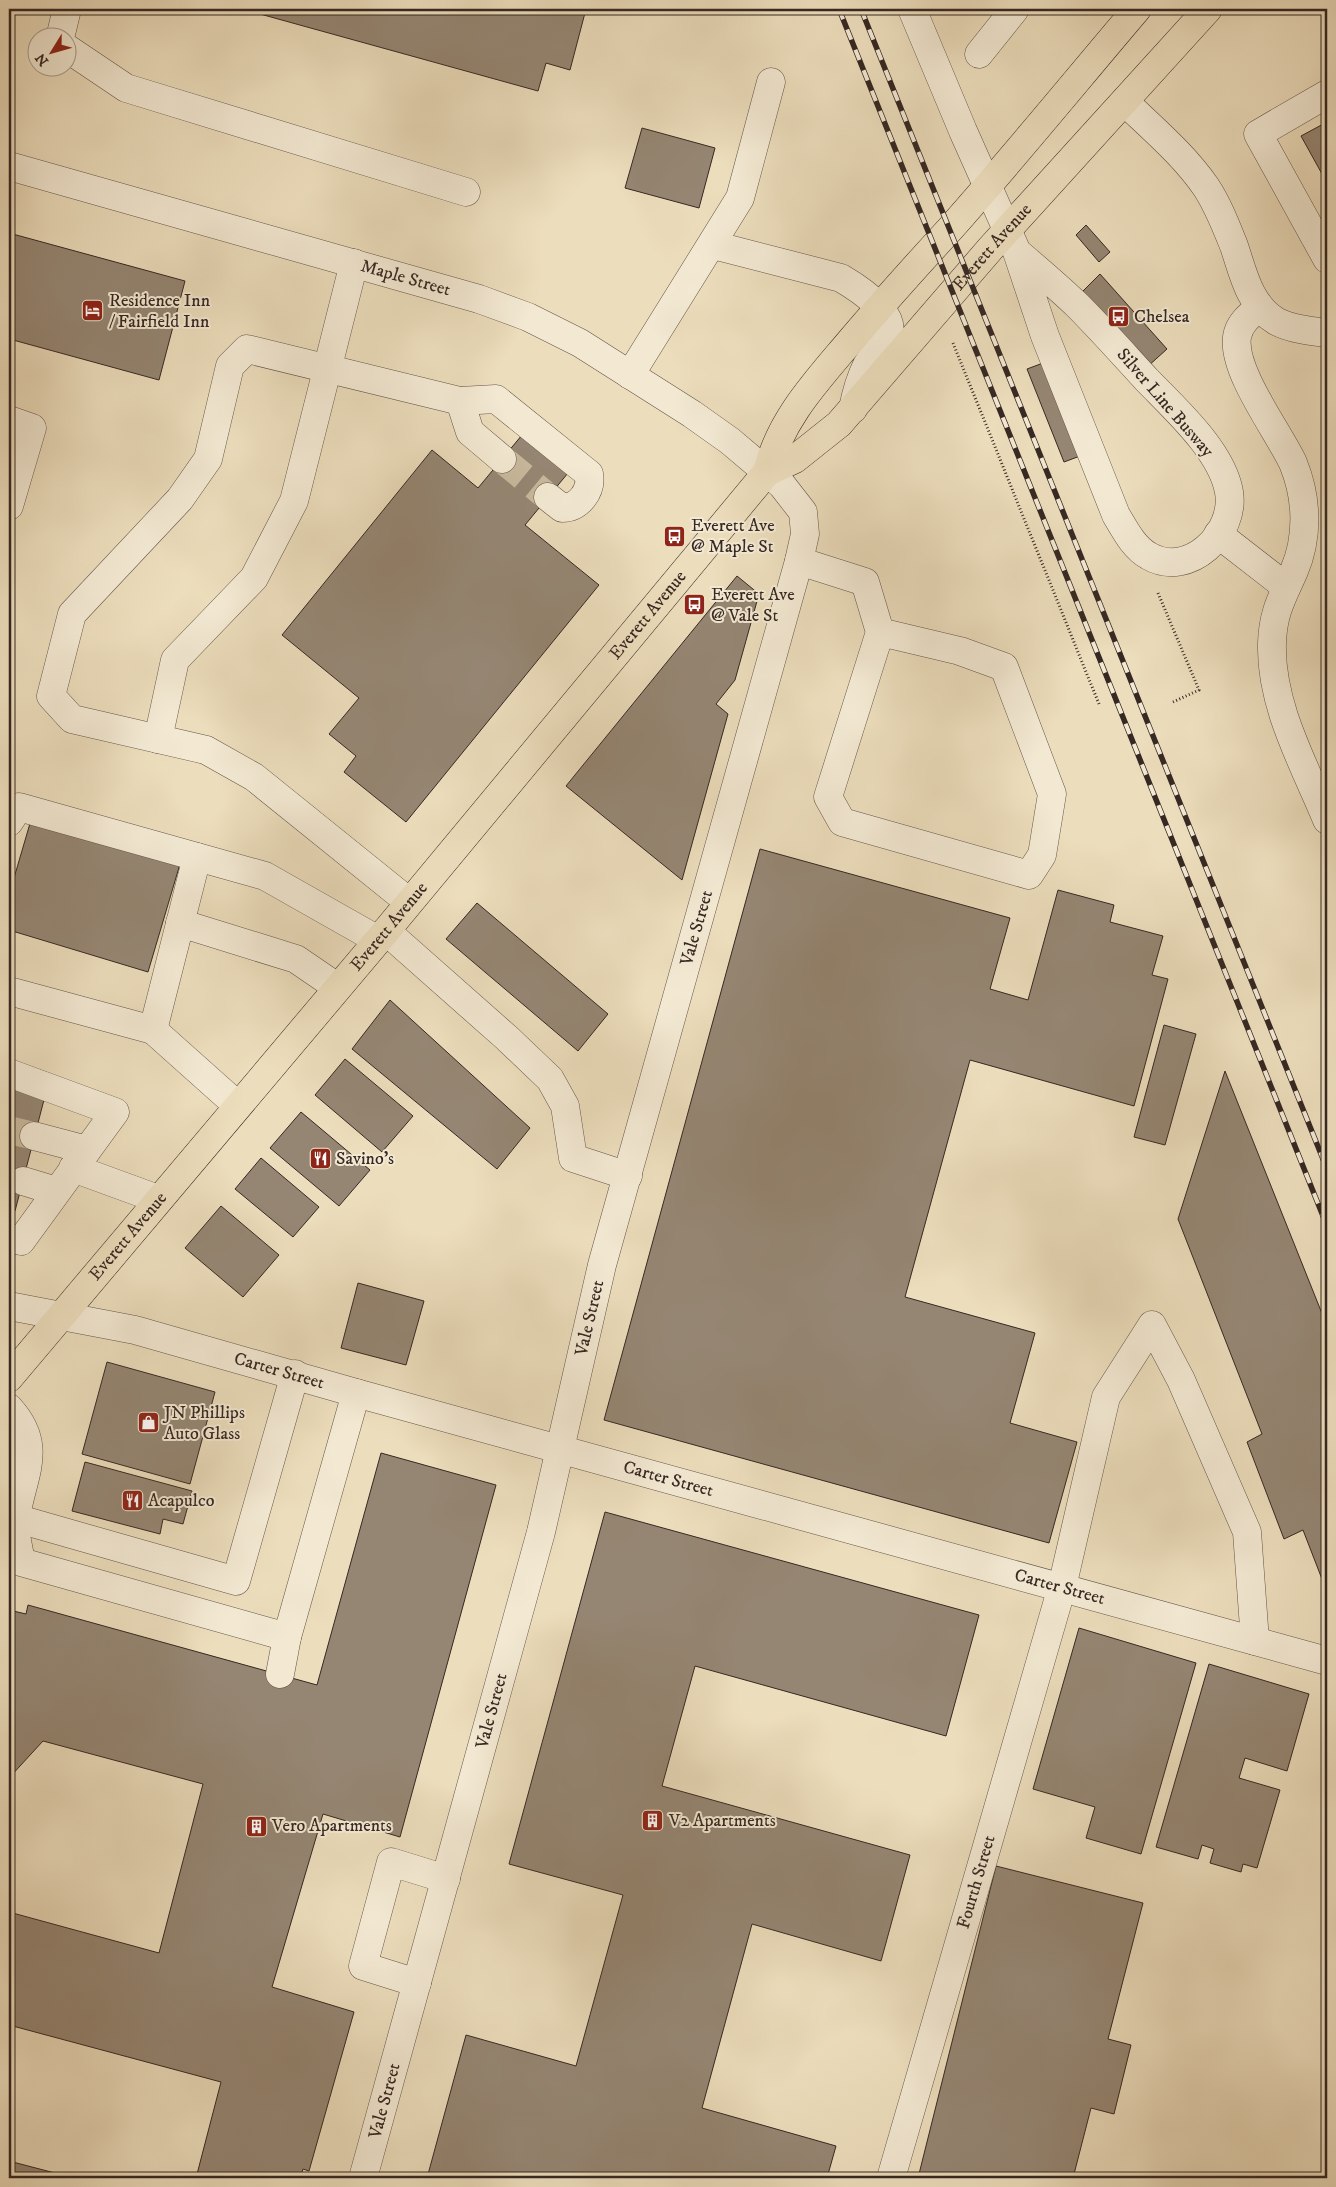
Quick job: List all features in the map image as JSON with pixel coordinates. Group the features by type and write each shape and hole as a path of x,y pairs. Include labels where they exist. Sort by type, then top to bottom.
{"main road":[{"name":"Everett Avenue","path":"9,1378 237,1105 382,936 767,472 776,443 793,412 879,307 988,186 1135,9"},
{"name":"Everett Avenue","path":"767,472 783,466 809,450 853,409 1013,241 1124,102 1208,9"}],"street":[{"path":"62,28 67,9"},
{"name":"Silver Line Busway","path":"912,9 962,131 1013,241 1045,336 1116,515 1131,540 1149,556 1169,562 1186,560 1204,552 1218,534 1227,517 1230,506 1229,492 1212,454 1180,414 1077,305 1013,241"},
{"path":"979,54 1016,9"},
{"path":"78,56 126,88 466,192"},
{"path":"630,375 713,245 740,198 771,82"},
{"path":"1327,94 1258,134 1327,259"},
{"path":"1124,102 1180,156 1206,188 1227,229 1247,286 1260,308 1274,320 1283,324 1327,333"},
{"name":"Maple Street","path":"9,166 479,299 528,317 580,343 630,375 710,427 767,472"},
{"path":"713,245 841,278 879,307 890,322 889,335 864,371 853,409"},
{"path":"158,739 175,660 254,578 294,501 354,263"},
{"path":"1260,308 1245,320 1240,327 1237,347 1242,369 1286,449 1298,476 1304,503 1304,533 1300,554 1285,586 1274,622 1272,662 1274,680 1284,714 1327,820"},
{"path":"410,902 254,777 206,750 72,719 51,696 72,614 180,500 208,459 230,366 247,349 460,401 496,399 589,474 588,490 576,505 562,508 548,496"},
{"path":"460,401 470,432 502,459"},
{"path":"9,420 32,428 9,506"},
{"name":"Vale Street","path":"364,2178 542,1532 592,1304 799,561 805,534 804,512 786,490 767,472"},
{"path":"1218,534 1285,586"},
{"path":"799,561 865,582 880,632 828,796 842,822 1029,875 1042,856 1052,794 1004,667 960,651 880,632"},
{"path":"9,822 19,807 265,876 382,936 508,1038 550,1080 565,1106 573,1158 628,1176"},
{"path":"153,1030 198,857"},
{"path":"180,923 296,959 338,987"},
{"path":"9,991 153,1030 237,1105"},
{"path":"9,1073 115,1112 21,1241 9,1238"},
{"path":"34,1136 158,1199"},
{"path":"23,1181 56,1191"},
{"name":"Carter Street","path":"9,1306 135,1330 295,1374 356,1393 561,1448 1327,1661"},
{"name":"Fourth Street","path":"891,2178 1062,1587 1106,1397 1152,1325 1181,1380 1247,1532 1256,1641"},
{"path":"15,1518 236,1581 295,1374"},
{"path":"280,1674 287,1637 356,1393"},
{"path":"9,1408 24,1430 29,1448 28,1469 15,1518 21,1562 287,1637"},
{"path":"417,1983 363,1966 391,1862 446,1879"}],"path":[{"path":"950,337 1099,704"}],"building":[{"path":"242,9 586,9 570,70 546,63 538,91"},
{"path":"1327,122 1327,183 1301,136"},
{"path":"642,128 715,148 699,208 625,188"},
{"path":"1086,225 1110,252 1099,262 1076,235"},
{"name":"Residence Inn / Fairfield Inn","path":"9,233 185,281 159,380 13,340 9,356"},
{"path":"1100,274 1167,349 1146,368 1080,294"},
{"path":"1051,360 1088,453 1064,462 1027,369"},
{"path":"522,435 568,473 525,525 599,585 406,822 344,772 356,756 329,734 359,698 282,635 432,450 478,488"},
{"path":"737,576 759,594 735,680 716,704 728,714 682,880 566,786"},
{"path":"31,820 180,864 148,972 9,930 9,895"},
{"path":"760,849 1010,918 990,989 1028,1000 1058,890 1114,905 1110,922 1163,936 1152,975 1168,979 1134,1106 970,1060 905,1297 1035,1333 1010,1423 1077,1442 1049,1543 604,1420"},
{"path":"477,903 608,1014 578,1051 446,939"},
{"path":"390,1000 530,1128 497,1169 352,1049"},
{"path":"1164,1025 1196,1034 1165,1145 1134,1137"},
{"path":"345,1059 413,1116 382,1152 315,1095"},
{"path":"1225,1071 1327,1326 1327,1592 1303,1530 1284,1539 1247,1442 1262,1434 1178,1219"},
{"path":"9,1086 45,1096 15,1211 9,1209"},
{"name":"Savino's","path":"301,1112 370,1170 339,1206 270,1148"},
{"path":"261,1158 319,1207 293,1237 235,1189"},
{"path":"221,1206 279,1255 243,1297 185,1248"},
{"path":"358,1283 424,1301 406,1365 341,1348"},
{"name":"JN Phillips Auto Glass","path":"107,1362 215,1392 190,1484 82,1454"},
{"name":"Vero Apartments","path":"381,1453 496,1485 400,1837 323,1814 272,1987 354,2012 309,2171 303,2169 300,2178 196,2178 221,2082 9,2025 9,1912 159,1953 203,1784 43,1741 9,1778 9,1610 26,1614 28,1605 317,1685"},
{"name":"Acapulco","path":"85,1462 192,1491 183,1524 163,1519 160,1534 72,1511"},
{"name":"V2 Apartments","path":"605,1512 979,1615 946,1736 695,1666 662,1786 910,1855 881,1961 752,1924 702,2108 836,2146 827,2178 427,2178 466,2035 576,2066 623,1895 509,1864"},
{"path":"1079,1628 1196,1663 1141,1854 1086,1838 1095,1807 1033,1789"},
{"path":"1209,1664 1309,1694 1287,1771 1245,1758 1239,1778 1280,1790 1257,1868 1243,1864 1241,1872 1210,1863 1214,1849 1202,1845 1198,1859 1156,1847"},
{"path":"996,1866 1143,1903 1108,2039 1131,2045 1114,2114 1091,2108 1073,2178 987,2178 969,2174 968,2178 918,2178"},
{"path":"9,2161 74,2178 9,2178"}],"tunnel":[{"path":"502,459 548,497"},
{"path":"9,1130 34,1136"}],"railway":[{"path":"839,9 1327,1226"},
{"path":"861,9 1327,1169"}],"place":[{"name":"Residence Inn / Fairfield Inn","path":"93,311"},
{"name":"Chelsea","path":"1118,317"},
{"name":"Everett Ave @ Maple St","path":"675,536"},
{"name":"Everett Ave @ Vale St","path":"695,605"},
{"name":"Savino's","path":"320,1159"},
{"name":"JN Phillips Auto Glass","path":"148,1423"},
{"name":"Acapulco","path":"132,1501"},
{"name":"V2 Apartments","path":"653,1821"},
{"name":"Vero Apartments","path":"256,1826"}]}
